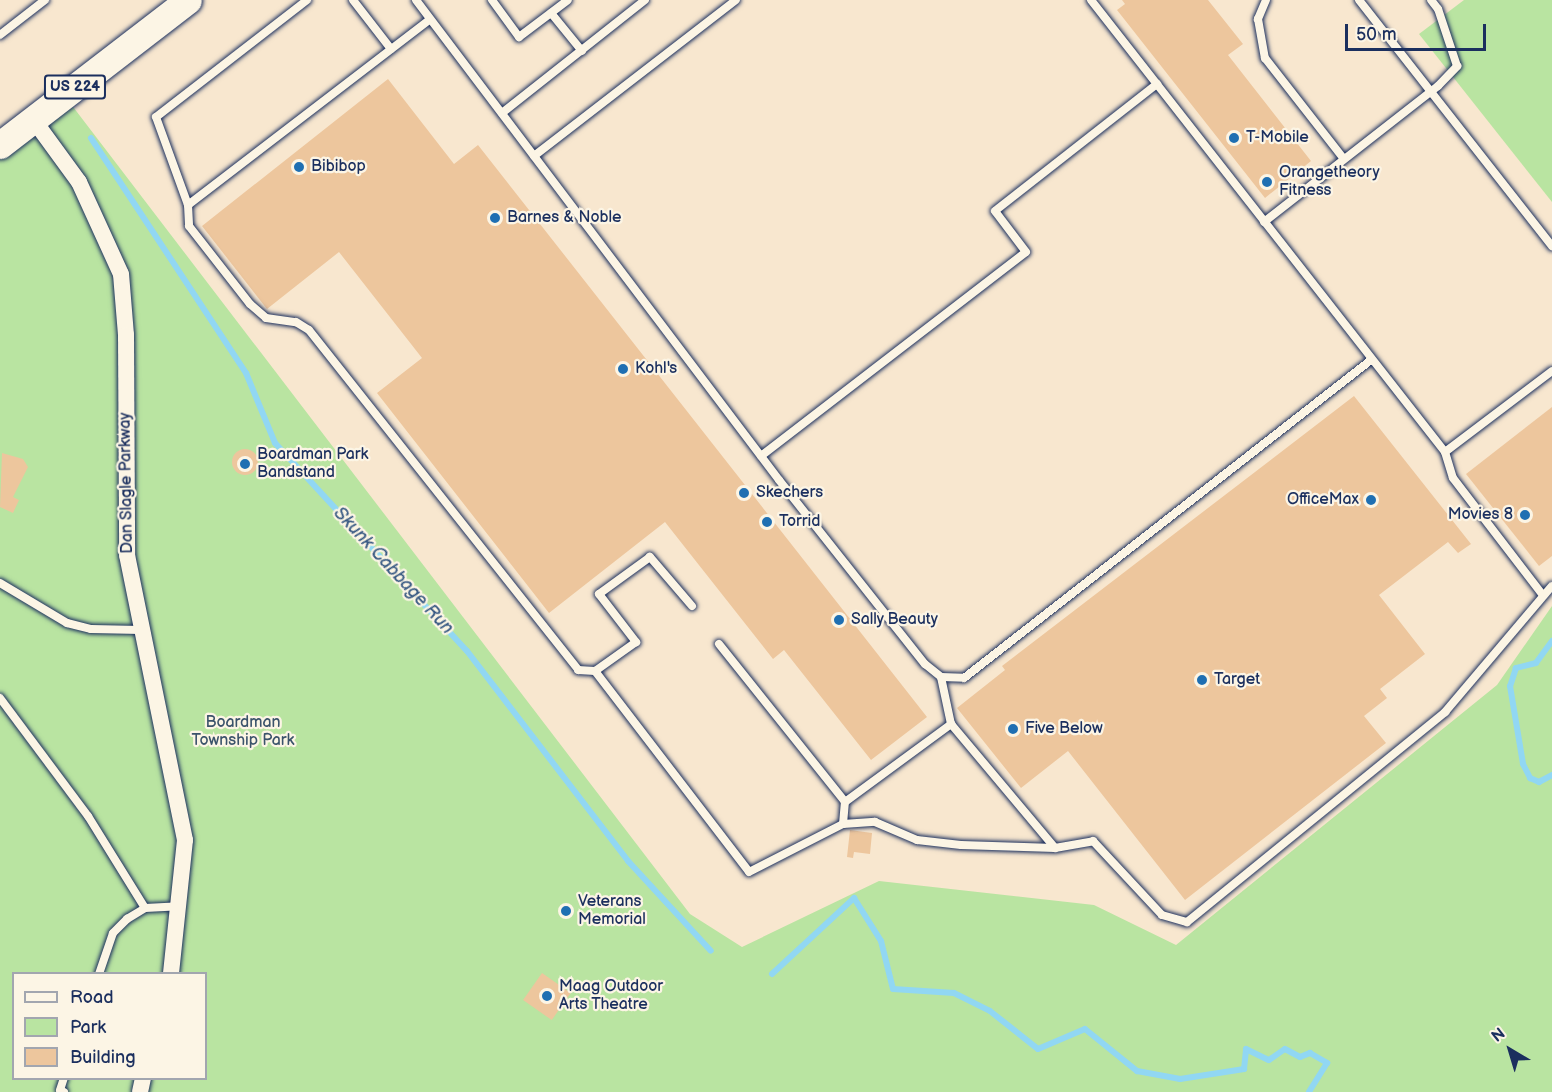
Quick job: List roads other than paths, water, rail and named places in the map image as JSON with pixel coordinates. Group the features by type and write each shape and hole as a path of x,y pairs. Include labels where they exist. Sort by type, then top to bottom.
{"main road":[{"name":"US 224","path":"0,145 188,0"}],"street":[{"name":"Dan Slagle Parkway","path":"33,119 79,182 121,274 126,335 125,523 141,630 180,798 185,840 182,906 171,972"}],"lane":[{"path":"0,35 45,0"},
{"path":"307,0 156,117 188,205 189,226 250,304 266,318 296,322 309,330 578,670 595,671 636,642 599,594 650,557 692,606"},
{"path":"353,0 391,49"},
{"path":"416,0 761,456 911,647 941,677 951,724 1055,848"},
{"path":"492,0 519,36 568,0"},
{"path":"502,113 645,0"},
{"path":"534,156 736,0"},
{"path":"1091,0 1445,452 1453,478 1542,594"},
{"path":"1266,0 1258,19 1265,58 1344,159"},
{"path":"1359,0 1552,246"},
{"path":"1264,222 1431,91 1457,66 1438,9 1431,0"},
{"path":"551,12 582,51"},
{"path":"188,205 430,19"},
{"path":"761,456 1026,252 994,211 1157,84"},
{"path":"941,677 964,678 1371,360"},
{"path":"1445,452 1552,370"},
{"path":"0,583 67,623 90,629 141,630"},
{"path":"595,671 749,872 843,824 875,822 917,840 1055,848 1094,842 1162,915 1187,922 1445,712 1542,594 1552,586"},
{"path":"719,644 845,802 843,824"},
{"path":"0,698 88,816 145,908"},
{"path":"845,802 951,724"},
{"path":"100,972 113,933 145,908 182,906"},
{"path":"63,1080 60,1090 64,1092"}],"waterway":[{"name":"Skunk Cabbage Run","path":"91,138 246,373 275,443 467,651 628,861 711,951"},
{"path":"1552,641 1536,663 1516,668 1510,686 1523,764 1530,778 1539,782 1552,775"},
{"name":"Skunk Cabbage Run","path":"772,974 854,898 881,941 893,989 954,993 990,1011 1038,1049 1085,1029 1137,1071 1180,1079 1244,1069 1246,1049 1269,1060 1285,1049 1300,1057 1310,1053 1327,1063 1309,1092"}],"place":[{"name":"T-Mobile","path":"1234,138"},
{"name":"Bibibop","path":"299,167"},
{"name":"Orangetheory Fitness","path":"1267,182"},
{"name":"Barnes & Noble","path":"495,218"},
{"name":"Kohl's","path":"623,369"},
{"name":"Boardman Park Bandstand","path":"245,464"},
{"name":"Skechers","path":"744,493"},
{"name":"OfficeMax","path":"1371,500"},
{"name":"Movies 8","path":"1525,515"},
{"name":"Torrid","path":"767,522"},
{"name":"Sally Beauty","path":"839,620"},
{"name":"Target","path":"1202,680"},
{"name":"Five Below","path":"1013,729"},
{"name":"Veterans Memorial","path":"566,911"},
{"name":"Maag Outdoor Arts Theatre","path":"547,996"}],"park label":[{"name":"Boardman Township Park","path":"243,732"}]}
